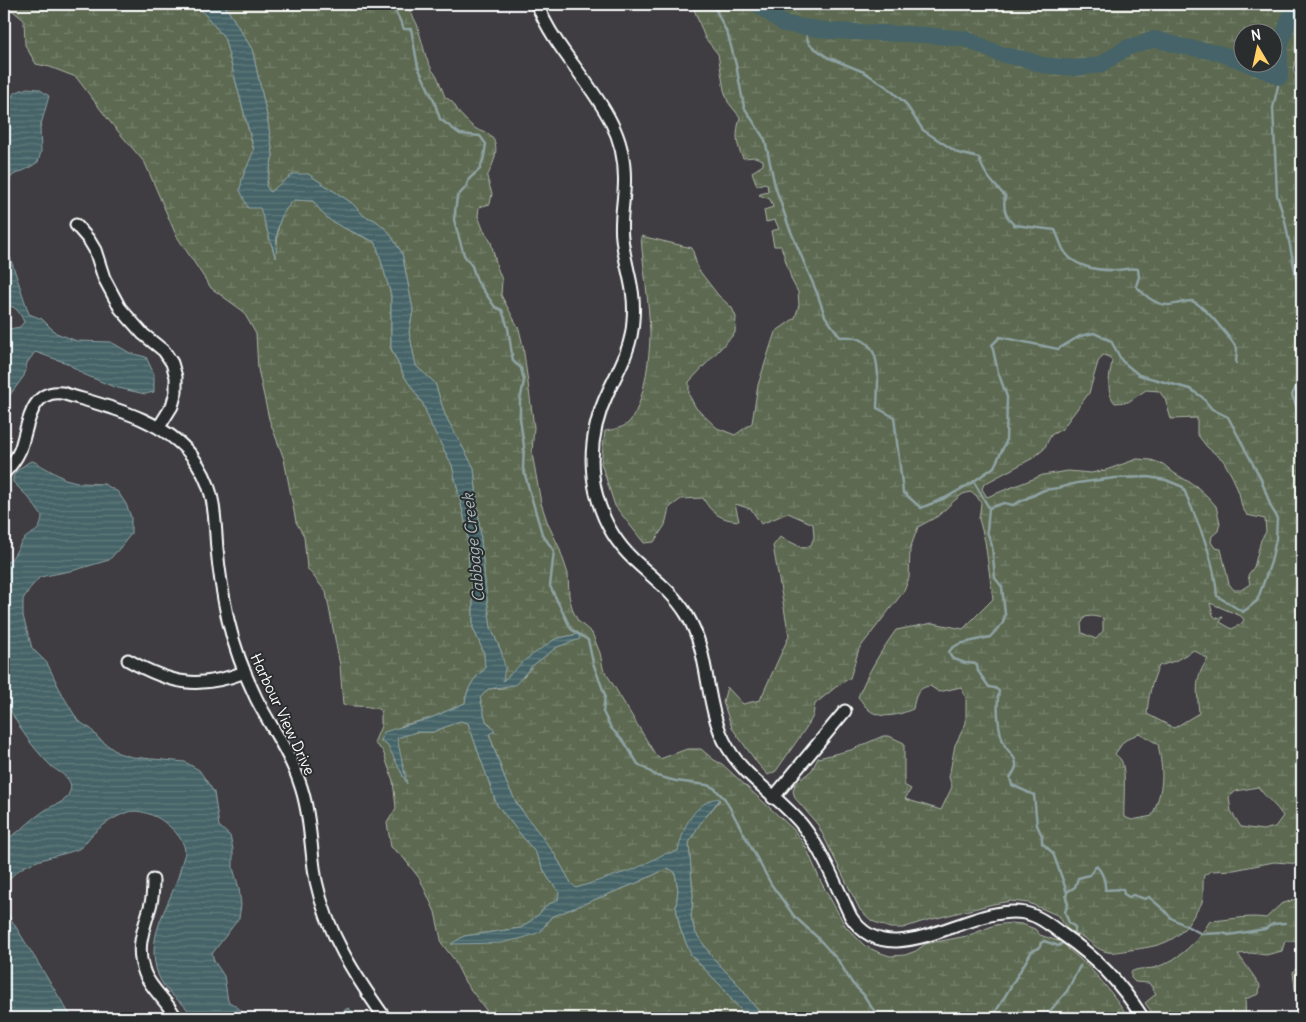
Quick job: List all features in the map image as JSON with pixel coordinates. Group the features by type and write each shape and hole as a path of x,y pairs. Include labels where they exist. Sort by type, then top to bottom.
{"street":[{"path":"537,4 553,38 604,109 618,139 622,156 625,190 621,221 622,237 632,282 634,319 628,349 608,394 596,428 592,461 593,477 601,509 614,536 634,560 671,594 689,618 701,646 711,704 718,728 734,758 747,774 802,824 812,839 855,922 864,932 889,942 902,942 1007,912 1035,916 1074,942 1096,960 1114,978 1143,1018"},
{"path":"76,224 89,240 104,278 120,308 143,334 164,351 172,363 177,384 175,399 158,427"},
{"name":"Harbour View Drive","path":"4,473 17,455 38,400 49,393 62,392 158,427 172,437 199,467 211,493 215,508 217,549 223,591 235,646 256,696 292,762 300,783 306,805 317,882 323,908 334,936 363,987 385,1018"},
{"path":"128,660 161,676 187,682 213,682 245,672"},
{"path":"773,798 845,711"},
{"path":"153,880 153,895 140,940 142,963 150,982 176,1018"}],"green space":[{"path":"4,4 196,4 224,37 254,151 242,179 260,207 275,256 280,221 294,200 313,201 331,221 376,243 391,295 391,349 404,376 423,404 432,427 452,465 467,530 469,568 473,594 473,628 484,653 485,669 471,684 465,703 431,718 401,726 387,743 406,781 396,738 416,732 433,732 460,721 468,723 497,805 535,852 548,878 559,892 558,900 547,905 538,915 521,928 464,936 452,944 546,925 551,917 639,882 668,868 675,872 678,890 676,907 680,928 691,955 723,988 748,1018 492,1018 465,982 453,958 442,944 435,912 420,879 402,856 391,847 387,823 396,808 393,781 383,751 374,743 381,726 381,710 343,705 340,665 326,592 307,568 304,536 296,522 284,459 269,419 258,369 256,334 243,311 211,288 176,235 145,163 76,77 36,64 25,45 24,20"},
{"path":"224,4 406,4 417,24 426,57 437,76 445,97 452,102 470,124 488,134 495,143 495,154 487,177 492,194 490,204 479,207 478,216 491,242 502,280 501,295 519,329 523,346 534,427 532,453 541,503 568,574 569,596 573,611 578,621 592,633 600,653 603,668 655,754 660,759 687,749 701,749 722,764 794,830 806,847 821,882 846,927 865,946 890,956 905,955 916,951 925,944 967,936 995,925 1011,923 1022,924 1035,929 1040,935 1058,941 1068,931 1059,916 1029,903 1011,901 903,928 890,928 872,921 860,910 818,825 795,798 793,791 795,784 812,770 818,758 851,750 883,736 889,736 904,743 904,785 911,789 905,799 941,810 952,787 949,777 955,745 966,723 966,698 961,687 939,692 930,686 922,688 917,694 913,709 891,716 874,713 858,697 875,662 896,630 933,623 963,629 993,599 985,541 979,519 981,503 976,495 970,492 963,494 938,516 918,527 910,549 909,578 904,591 859,649 850,678 815,704 813,716 808,725 776,771 768,775 732,728 723,702 727,687 743,704 760,700 789,636 773,546 780,537 803,548 811,545 814,537 813,524 788,513 761,524 751,509 735,504 739,521 727,519 713,512 703,498 681,499 669,508 665,525 654,542 644,543 615,506 601,463 605,431 627,424 633,417 642,395 649,355 650,333 641,236 692,248 698,269 718,295 732,308 736,317 735,333 689,382 689,395 696,408 717,428 735,435 752,423 758,385 775,332 795,318 799,305 798,292 792,281 781,246 774,246 771,231 779,229 775,220 766,222 764,210 773,207 770,199 759,195 768,192 767,184 764,183 757,186 752,172 763,165 763,160 755,157 743,158 740,152 737,138 740,117 728,102 718,54 705,38 692,4 1302,4 1302,32 1293,71 1302,83 1302,864 1274,862 1234,870 1211,871 1204,875 1202,902 1188,924 1175,937 1159,945 1107,952 1078,935 1070,943 1068,949 1102,981 1129,1018 767,1018 754,1006 737,983 712,957 695,932 691,917 693,896 689,843 699,825 720,800 691,817 678,851 634,870 576,888 571,883 554,853 517,804 506,782 489,733 494,731 486,721 480,698 488,689 503,688 524,676 532,666 557,647 579,639 578,634 555,639 502,681 501,651 491,628 486,592 474,468 445,415 435,383 416,366 409,332 413,310 402,253 388,231 375,220 364,216 352,203 308,174 279,186 270,193 266,187 273,155 267,116 252,49","holes":["1103,355 1109,357 1112,361 1109,389 1115,403 1128,402 1146,390 1159,391 1165,399 1171,419 1197,418 1197,434 1207,447 1223,460 1233,478 1242,507 1247,515 1265,519 1266,532 1261,540 1254,567 1248,575 1250,584 1241,590 1234,590 1229,584 1221,549 1215,548 1211,542 1212,536 1218,531 1220,523 1216,506 1196,486 1163,464 1151,460 1137,459 1091,473 1068,471 1043,475 987,497 982,489 984,484 1033,458 1044,449 1051,435 1062,429 1089,393 1098,362","1210,603 1241,616 1244,620 1232,629 1220,622 1223,617 1216,618 1213,615","1085,617 1103,618 1103,631 1096,639 1082,633 1081,624","1194,650 1208,659 1198,678 1199,713 1174,728 1147,714 1151,689 1159,666 1175,661","1139,733 1158,744 1162,781 1159,797 1152,816 1132,820 1124,817 1124,771 1121,760 1115,754 1124,741","1258,787 1283,816 1275,827 1263,830 1241,827 1231,811 1229,797 1236,791"]},
{"path":"1302,897 1302,944 1298,941 1285,941 1282,951 1266,955 1238,954 1260,985 1259,994 1245,999 1246,1018 1156,1018 1145,1003 1156,994 1149,983 1135,982 1131,978 1131,972 1157,967 1181,954 1200,936 1210,921 1245,917 1266,918 1281,904"},
{"path":"1302,961 1302,1018 1295,1018 1298,1013 1293,972"}],"water":[{"name":"Cabbage Creek","path":"196,4 224,4 252,49 267,116 273,155 266,186 270,192 293,174 308,174 352,203 364,216 375,220 388,231 402,253 413,310 409,332 416,366 435,383 445,415 474,468 486,592 491,628 501,651 505,667 503,681 525,660 555,639 578,634 580,639 557,647 532,666 515,685 488,689 480,698 486,721 495,731 489,734 506,782 517,804 554,853 571,883 576,888 635,869 664,854 678,851 685,829 693,814 708,801 720,799 699,825 689,843 693,896 691,917 695,932 712,957 737,983 754,1006 767,1018 748,1018 723,988 691,955 680,928 676,907 678,890 675,872 668,868 639,882 551,917 540,932 523,938 501,943 451,944 464,936 521,928 538,915 547,905 558,900 559,892 548,878 535,852 497,805 468,723 460,721 433,732 416,732 397,738 407,784 387,744 381,741 384,732 431,718 465,703 471,684 485,669 484,653 473,628 473,594 469,568 467,530 452,465 432,427 423,404 404,376 391,348 391,295 376,243 331,221 313,201 294,200 280,220 277,234 276,258 260,208 248,208 240,190 242,179 254,150 224,37"},
{"path":"27,88 39,89 49,96 40,128 41,152 38,162 13,175 4,186 4,112 14,93"},
{"path":"4,239 29,314 42,319 56,333 77,341 111,342 130,353 146,357 154,374 154,392 145,394 114,387 83,374 67,363 35,352 27,363 24,376 7,399 4,398 4,323 9,329 20,327 24,322 17,310 4,305"},
{"path":"33,461 65,479 81,483 104,484 118,492 126,504 131,517 131,534 109,560 75,570 40,577 23,599 23,616 32,648 47,663 78,721 91,729 98,738 118,753 132,757 185,762 199,770 214,792 219,826 230,836 233,849 233,868 239,888 241,905 239,918 212,954 214,961 224,976 228,1001 241,1010 245,1018 192,1018 185,1006 166,989 160,979 154,952 157,930 178,877 185,851 179,837 160,819 136,811 119,816 99,829 79,849 34,862 16,872 4,890 4,840 15,834 44,811 66,799 71,786 68,779 51,766 30,742 18,724 4,696 4,564 12,558 24,539 37,530 42,516 29,498 13,482 13,477 16,471"},
{"path":"4,904 6,911 72,1018 4,1018"},
{"path":"348,1008 361,1018 332,1018 334,1017"}],"waterway":[{"path":"392,4 404,29 411,29 418,67 440,119 460,134 480,136 486,144 480,169 469,179 466,187 457,197 454,220 464,255 472,266 477,281 495,307 502,310 508,328 513,361 521,368 524,381 520,401 520,419 524,446 523,468 542,534 554,551 550,586 571,629 588,640 593,663 605,695 603,712 611,728 625,743 638,764 657,776 676,781 707,785 714,788 725,799 771,884 794,916 838,960 852,983 881,1018"},
{"path":"713,4 728,35 744,107 765,140 775,186 789,227 825,316 840,337 855,338 865,342 872,349 876,359 878,370 877,408 894,417 903,492 921,508 945,498 970,484 994,467 1006,442 1007,397 998,372 992,345 1000,337 1058,349 1080,336 1094,333 1111,341 1122,361 1139,375 1190,389 1202,397 1212,409 1228,417 1261,479 1271,507 1277,517 1276,539 1271,562 1257,601 1243,612 1217,596 1209,553 1183,487 1166,480 1148,477 1115,478 1077,483 1044,490 1013,505 1004,503 989,508 987,531 992,546 995,578 1002,587 1005,614 1003,623 990,637 959,644 949,652 952,658 965,663 977,664 978,671 989,687 999,691 999,726 1005,746 1016,764 1016,768 1010,778 1012,785 1034,795 1037,825 1042,836 1042,843 1053,853 1067,892 1068,904 1065,912 1069,923 1075,927 1075,931 1071,935"},
{"path":"757,4 784,24 831,31 926,35 966,39 1000,54 1042,65 1075,68 1100,65 1126,48 1155,39 1219,53 1234,58"},
{"path":"1284,35 1295,4"},
{"path":"804,27 809,44 827,57 864,72 887,87 905,103 923,130 958,153 979,158 993,183 1005,196 1005,212 1014,225 1055,230 1067,255 1072,260 1085,266 1108,270 1138,269 1139,277 1136,286 1146,296 1159,303 1164,305 1191,301 1196,303 1216,321 1237,348 1236,363"},
{"path":"1268,72 1280,77 1280,72"},
{"path":"1280,77 1273,108 1277,195 1285,221 1302,306"},
{"path":"1302,375 1292,395 1302,421"},
{"path":"974,482 989,508"},
{"path":"1067,892 1075,887 1078,878 1090,875 1096,866 1103,877 1105,890 1123,889 1124,894 1129,897 1133,895 1145,899 1149,897 1171,918 1202,934 1223,933 1229,935 1265,929 1273,924 1285,923"},
{"path":"992,1018 1032,951 1039,948 1044,941 1059,946 1065,940"},
{"path":"1044,1018 1067,991 1080,966"}]}
